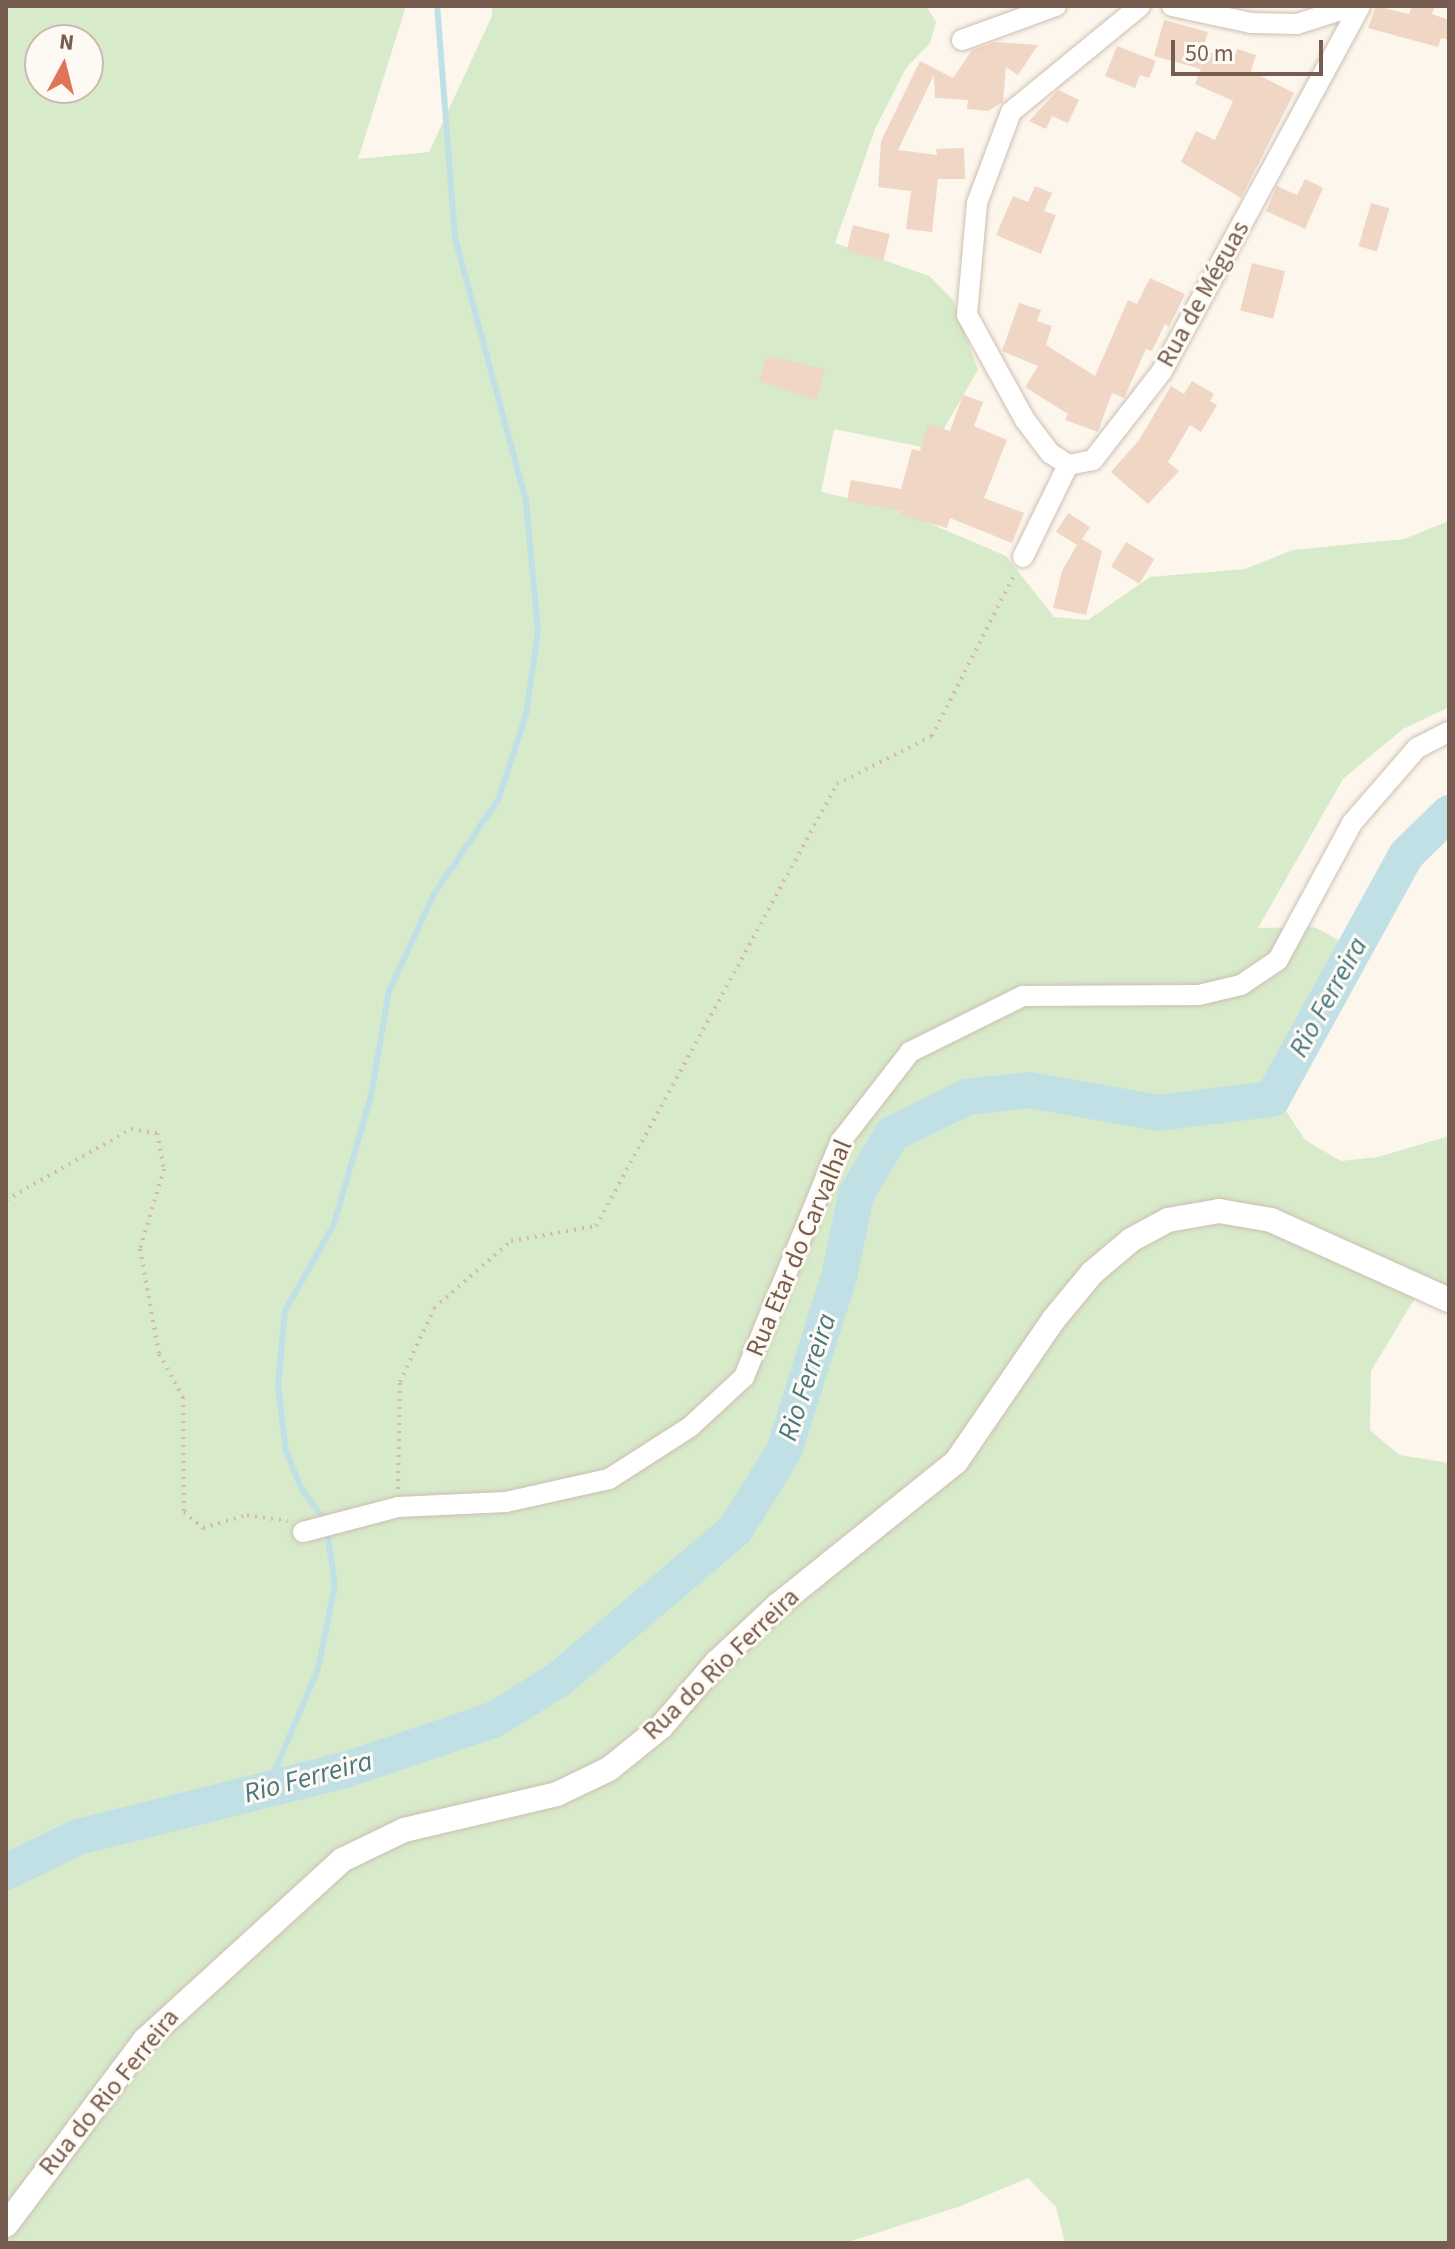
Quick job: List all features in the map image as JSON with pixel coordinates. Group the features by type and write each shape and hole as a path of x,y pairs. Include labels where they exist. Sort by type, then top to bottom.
{"street":[{"path":"962,40 1056,6"},
{"path":"1023,557 1068,465 1050,453 1025,420 967,315 977,203 1011,112 1140,6"},
{"path":"1172,6 1251,23 1297,24 1353,6"},
{"name":"Rua de Méguas","path":"1068,465 1093,460 1162,371 1360,6"},
{"name":"Rua Etar do Carvalhal","path":"303,1532 398,1507 506,1502 609,1479 690,1427 744,1377 841,1141 910,1052 1023,996 1199,995 1241,985 1278,960 1352,823 1417,748 1449,732"},
{"name":"Rua do Rio Ferreira","path":"6,2225 145,2040 342,1860 404,1830 557,1794 609,1769 661,1727 717,1662 778,1605 956,1462 1054,1319 1092,1273 1131,1240 1168,1220 1219,1211 1271,1220 1449,1300"}],"path":[{"path":"398,1507 400,1382 434,1308 511,1241 596,1226 806,849 837,784 932,736 1023,557"},
{"path":"6,1200 131,1129 157,1133 164,1169 140,1249 159,1354 183,1397 184,1512 203,1528 247,1515 300,1523 303,1532"}],"green space":[{"path":"6,6 406,6 358,159 429,152 492,16 492,6 926,6 936,22 930,43 906,68 875,129 835,243 929,276 953,300 978,370 932,449 834,429 821,492 896,509 1006,556 1054,617 1088,620 1150,577 1245,569 1293,550 1404,539 1449,521 1449,707 1403,729 1343,779 1258,928 1314,927 1368,956 1286,1111 1305,1140 1341,1161 1378,1157 1449,1136 1449,1286 1436,1283 1418,1293 1371,1371 1370,1430 1399,1455 1449,1463 1449,2243 1065,2243 1056,2207 1028,2178 961,2206 845,2243 6,2243"}],"building":[{"path":"1376,6 1409,14 1412,6 1435,6 1432,14 1449,20 1449,40 1441,38 1438,47 1368,28"},
{"path":"1164,20 1208,32 1203,49 1233,62 1237,49 1256,55 1251,71 1294,93 1241,198 1181,162 1196,131 1215,140 1233,101 1195,84 1201,69 1154,56"},
{"path":"995,42 1038,45 1018,75 1006,67 1003,102 988,111 967,109 968,100 935,98 934,75 898,150 937,155 936,149 964,148 965,179 938,179 932,232 906,229 911,191 878,187 881,141 920,61 953,78 972,50"},
{"path":"1117,46 1156,61 1149,78 1140,75 1135,88 1105,76"},
{"path":"1058,90 1079,100 1068,123 1052,116 1046,129 1029,121"},
{"path":"1305,179 1323,188 1305,229 1266,211 1277,186 1297,195"},
{"path":"1035,186 1052,193 1044,211 1056,215 1041,254 996,235 1013,196 1028,202"},
{"path":"1371,203 1389,208 1377,251 1359,246"},
{"path":"853,225 890,234 883,260 846,251"},
{"path":"1252,263 1285,271 1273,319 1240,311"},
{"path":"1150,278 1185,294 1169,327 1165,324 1152,351 1146,349 1124,398 1112,393 1098,432 1065,420 1068,414 1025,387 1038,366 1002,351 1019,303 1041,310 1037,321 1052,326 1046,345 1095,376 1128,300 1137,304"},
{"path":"767,356 825,369 817,400 759,381"},
{"path":"1192,381 1214,394 1210,401 1217,405 1201,432 1190,425 1168,462 1179,471 1148,504 1111,472 1139,440 1171,386 1184,394"},
{"path":"963,395 983,402 974,426 1007,440 984,498 1024,513 1012,543 950,518 947,528 901,515 902,511 847,501 851,480 901,489 912,449 920,451 928,424 950,431"},
{"path":"1068,513 1090,527 1082,539 1102,551 1086,615 1053,608 1062,571 1077,545 1056,532"},
{"path":"1126,542 1154,559 1139,584 1111,567"}],"waterway":[{"path":"320,1514 301,1488 286,1451 278,1386 285,1311 334,1224 371,1096 389,991 434,894 498,800 526,715 538,631 526,501 455,238 437,6"},
{"name":"Rio Ferreira","path":"6,1872 78,1837 345,1770 493,1720 558,1680 735,1530 784,1451 839,1277 856,1195 892,1134 967,1097 1029,1090 1159,1113 1272,1099 1406,855 1449,813"},
{"path":"268,1787 318,1669 335,1585 328,1538"}]}
